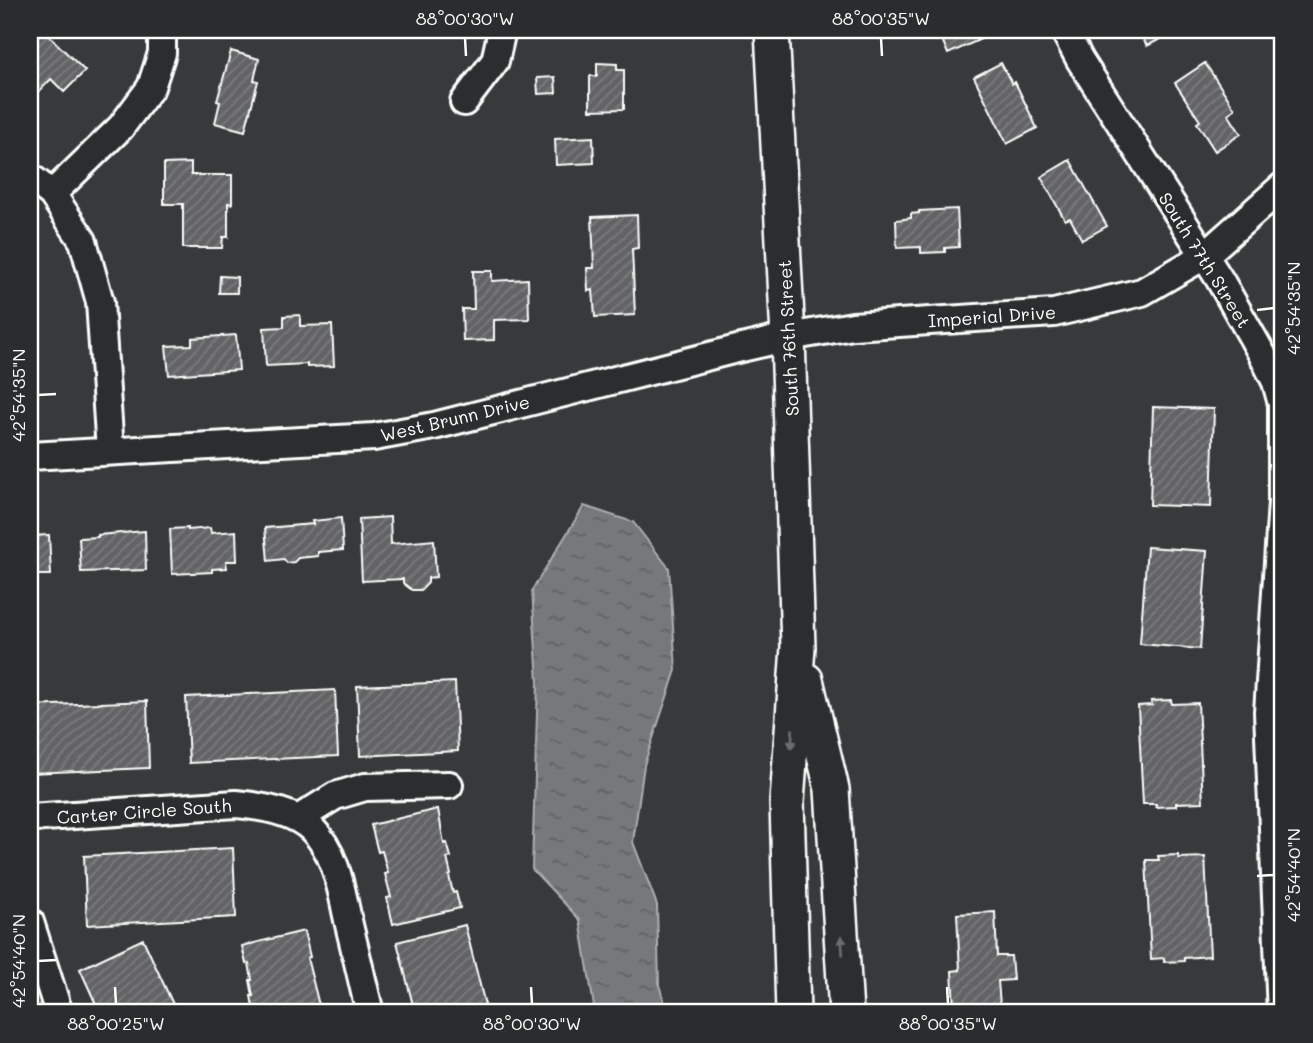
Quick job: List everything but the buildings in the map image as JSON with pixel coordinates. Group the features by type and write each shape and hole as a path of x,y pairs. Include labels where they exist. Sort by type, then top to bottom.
{"main road":[{"name":"South 76th Street","path":"772,30 788,337 798,647 787,802 793,1013"},
{"name":"South 76th Street","path":"798,647 832,789 846,1013"}],"street":[{"path":"51,194 121,127 151,87 162,53 162,30"},
{"path":"464,102 495,61 502,30"},
{"name":"South 77th Street","path":"1064,30 1080,60 1220,280 1276,382 1282,404 1283,502 1268,712 1280,937 1281,1013"},
{"path":"30,177 51,194 83,240 100,302 110,451"},
{"name":"Imperial Drive","path":"788,337 853,326 1054,313 1142,292 1204,256 1283,186"},
{"name":"West Brunn Drive","path":"30,456 374,437 434,426 788,337"},
{"path":"370,1013 338,876 327,850 313,830 298,819 335,796 365,787 449,785"},
{"name":"Carter Circle South","path":"30,818 236,804 257,806 298,819"},
{"path":"30,922 59,1013"}],"water":[{"path":"584,506 633,522 669,568 676,670 644,765 633,842 657,905 659,985 668,1013 595,1013 580,920 532,869 538,682 532,590"}]}
